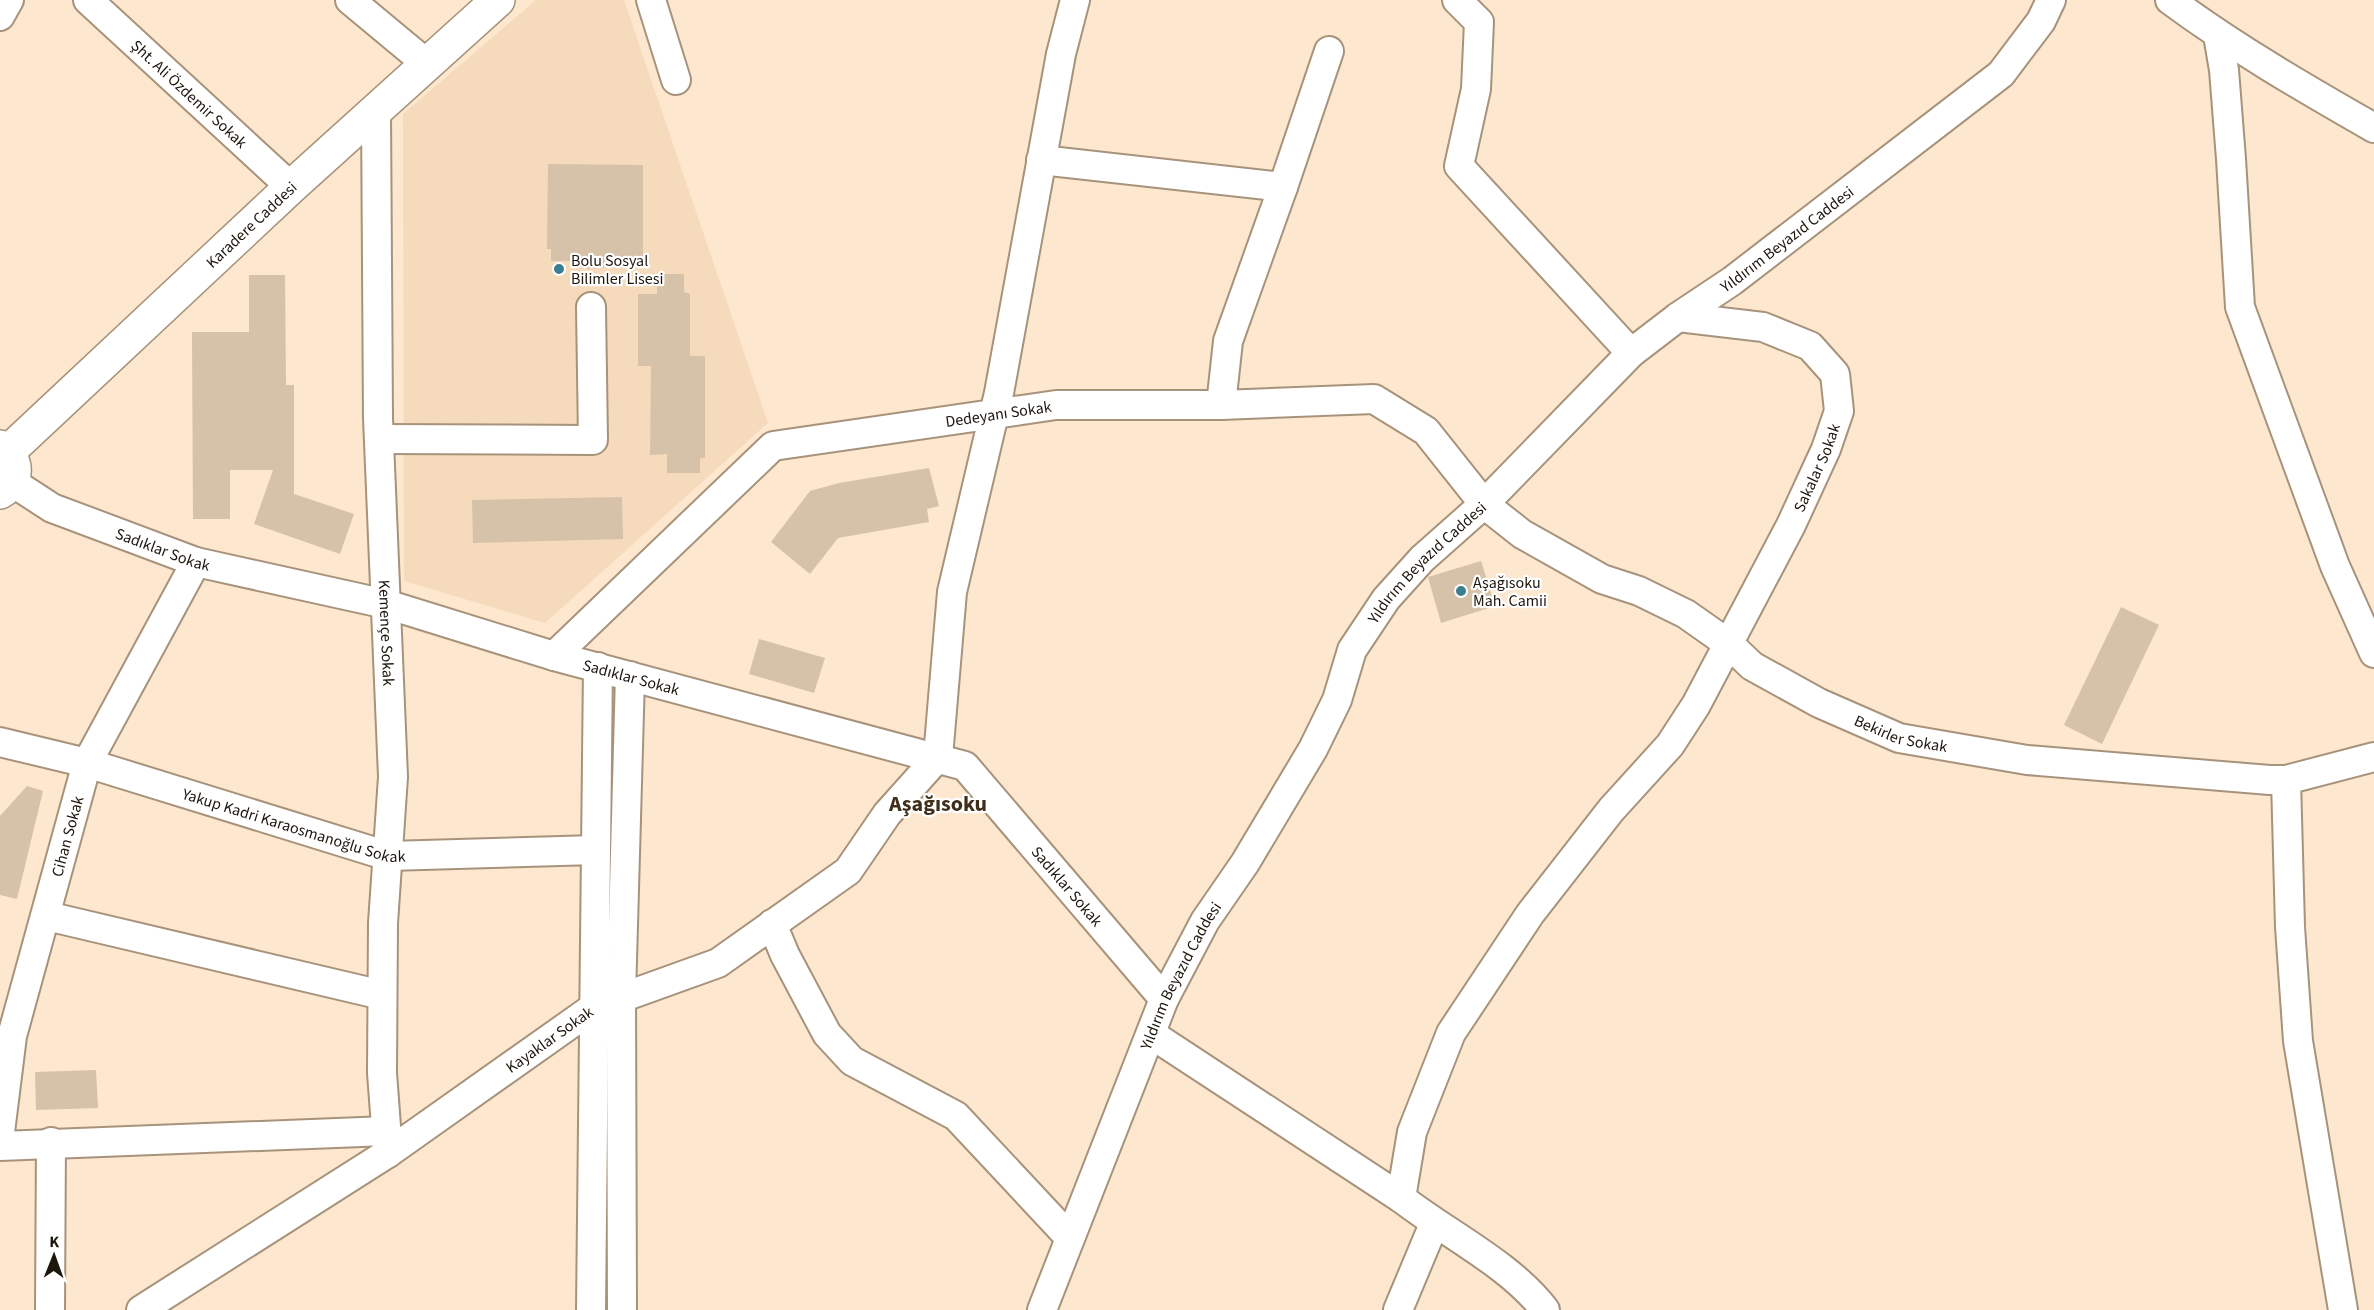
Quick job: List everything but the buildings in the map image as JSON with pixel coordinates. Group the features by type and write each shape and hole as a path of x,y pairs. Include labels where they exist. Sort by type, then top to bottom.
{"main road":[{"name":"Karadere Caddesi","path":"5,468 291,188 427,64 483,4"}],"street":[{"path":"0,16 9,0"},
{"name":"Şht. Ali Özdemir Sokak","path":"88,0 291,188"},
{"path":"350,0 427,64"},
{"path":"651,0 676,80"},
{"path":"938,757 952,592 994,414 1061,54 1075,0"},
{"path":"1457,0 1479,22 1476,89 1459,166 1631,353"},
{"name":"Yıldırım Beyazıd Caddesi","path":"1042,1310 1164,999 1204,921 1245,863 1313,749 1336,700 1352,650 1386,599 1422,558 1484,504 1631,353 1678,317 1732,281 2001,74 2041,21 2051,0"},
{"path":"2170,0 2217,35 2374,128"},
{"path":"2217,35 2224,70 2232,159 2240,307 2335,566 2374,653"},
{"path":"1221,405 1228,341 1329,51"},
{"name":"Kemençe Sokak","path":"376,111 379,439 393,777 382,995 381,1073 387,1142"},
{"path":"1041,160 1283,187"},
{"path":"379,439 482,428 593,440 591,307"},
{"name":"Sakalar Sokak","path":"1401,1198 1412,1132 1451,1033 1530,914 1611,810 1670,745 1730,645 1826,449 1839,411 1835,374 1810,346 1763,327 1678,317"},
{"name":"Dedeyanı Sokak","path":"554,656 773,446 1056,405 1221,405 1374,399 1426,431 1484,504"},
{"name":"Sadıklar Sokak","path":"5,468 52,508 196,562 386,604 554,656 965,766 1164,999"},
{"name":"Bekirler Sokak","path":"1484,504 1522,534 1552,552 1602,579 1639,591 1686,614 1730,645 1752,666 1820,703 1899,738 2027,760 2286,780 2374,757"},
{"name":"Cihan Sokak","path":"0,1132 12,1036 47,916 87,763 196,562"},
{"path":"591,1310 598,667"},
{"path":"622,1310 621,996 630,676"},
{"name":"Yakup Kadri Karaosmanoğlu Sokak","path":"3,747 87,763 388,856 596,850"},
{"name":"Kayaklar Sokak","path":"141,1310 387,1142 593,1008 621,996 718,963 848,871 887,814 938,757"},
{"path":"2286,780 2290,927 2298,1041 2343,1310"},
{"path":"47,916 382,995"},
{"path":"772,924 785,955 827,1034 852,1061 956,1116 1070,1238"},
{"path":"1151,1034 1401,1198 1434,1224 1487,1258 1536,1298 1545,1310"},
{"path":"50,1310 51,1142"},
{"path":"0,1146 51,1142 387,1142"},
{"path":"1398,1310 1434,1224"}],"shaded area":[{"name":"Bolu Sosyal Bilimler Lisesi","path":"536,0 624,0 768,423 545,623 404,581 403,114"}],"place":[{"name":"Bolu Sosyal Bilimler Lisesi","path":"559,269"},
{"name":"Aşağısoku Mah. Camii","path":"1461,591"}],"district":[{"name":"Aşağısoku","path":"938,803"}]}
